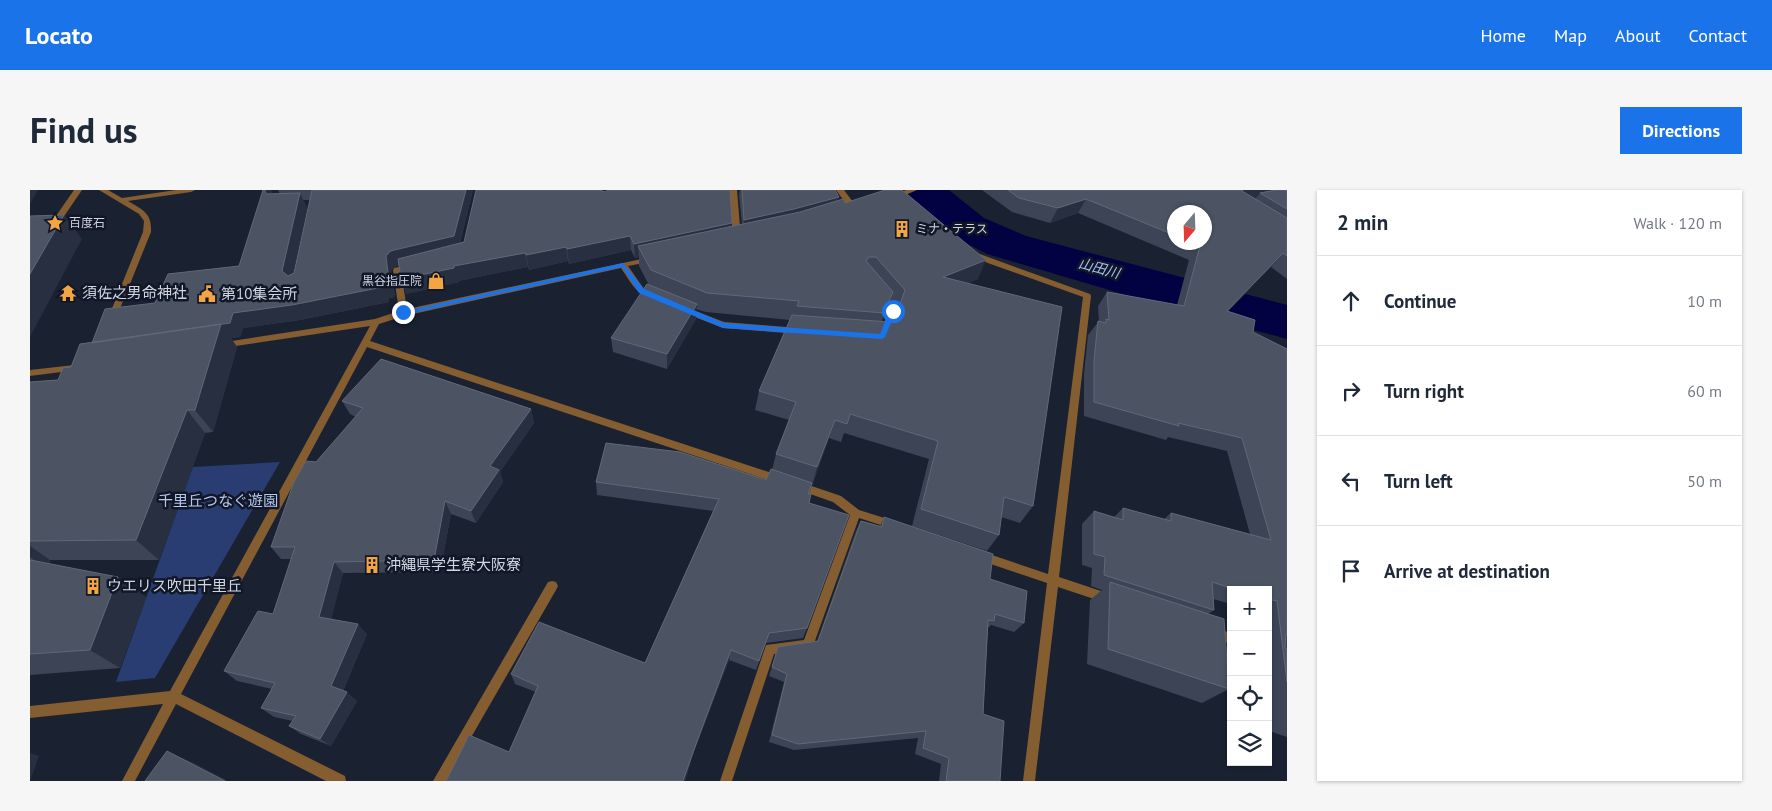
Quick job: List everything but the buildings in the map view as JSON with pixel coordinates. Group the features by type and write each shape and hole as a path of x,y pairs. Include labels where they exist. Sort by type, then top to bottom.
{"street":[{"path":"52,228 78,190"},
{"path":"103,190 142,212 148,221 147,232 109,325"},
{"path":"120,200 191,190"},
{"path":"733,190 737,240"},
{"path":"840,190 855,210"},
{"path":"883,200 896,200 913,190"},
{"path":"846,213 864,207"},
{"path":"728,242 746,238"},
{"path":"966,252 1087,296 1029,781"},
{"path":"210,347 376,322 403,312 661,257"},
{"path":"623,265 641,291 659,299"},
{"path":"403,312 397,270 416,266"},
{"path":"871,286 893,311 882,337 872,336"},
{"path":"678,306 723,325 812,332"},
{"path":"128,781 376,322"},
{"path":"364,344 837,499 856,513 903,529"},
{"path":"30,373 83,366"},
{"path":"726,781 770,649 808,645 856,513"},
{"path":"969,552 1118,602"},
{"path":"439,781 552,586"},
{"path":"1203,630 1227,638"},
{"path":"30,712 174,697 340,781"}],"green space":[{"name":"千里丘つなぐ遊園","path":"280,462 155,678 116,682 193,467"}],"water":[{"name":"山田川","path":"895,190 949,190 984,218 1026,236 1287,305 1287,339 1140,299 987,254 958,239"}],"place":[{"name":"百度石","path":"55,223"},
{"name":"ミナ・テラス","path":"902,229"},
{"name":"黒谷指圧院","path":"436,281"},
{"name":"須佐之男命神社","path":"68,293"},
{"name":"第10集会所","path":"207,294"},
{"name":"沖縄県学生寮大阪寮","path":"372,565"},
{"name":"ウエリス吹田千里丘","path":"93,586"}],"route":[{"path":"403,312 623,265 641,291 723,325 882,337 893,311"}]}
